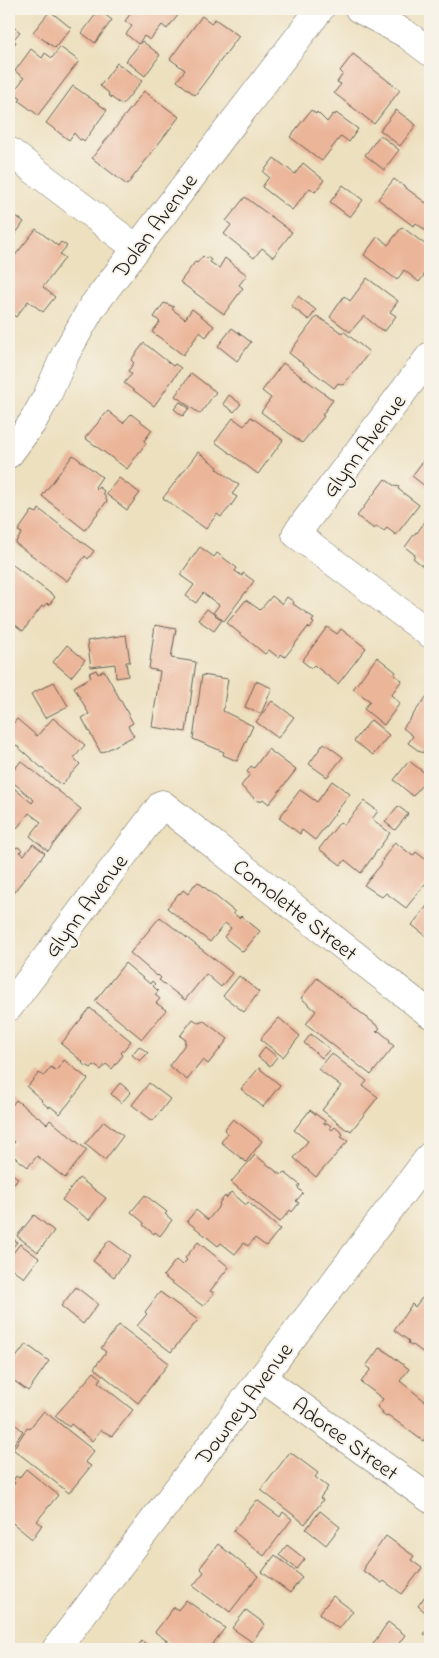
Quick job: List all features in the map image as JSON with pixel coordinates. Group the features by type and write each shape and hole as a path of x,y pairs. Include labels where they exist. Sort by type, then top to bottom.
{"street":[{"name":"Dolan Avenue","path":"9,454 40,410 64,355 81,324 136,248 320,9"},
{"path":"359,9 406,34 430,52"},
{"path":"9,150 136,248"},
{"name":"Glynn Avenue","path":"430,356 296,534 430,634"},
{"name":"Glynn Avenue","path":"9,1007 162,804"},
{"name":"Comolette Street","path":"162,804 430,1014"},
{"name":"Downey Avenue","path":"56,1649 430,1156"},
{"name":"Adoree Street","path":"262,1378 430,1499"}],"building":[{"path":"134,9 183,9 167,29 162,25 150,40 144,36 138,44 126,34 132,26 125,21"},
{"path":"99,10 112,20 95,43 82,33"},
{"path":"50,11 71,28 55,48 33,32"},
{"path":"202,16 211,23 215,19 239,36 195,95 177,81 185,70 170,59"},
{"path":"11,25 20,32 13,40 16,42 9,52 9,27"},
{"path":"142,41 160,55 145,76 126,61"},
{"path":"60,47 79,61 38,115 19,101 21,99 13,93 24,78 15,71 31,49 42,58 45,53 52,58"},
{"path":"353,54 400,90 374,124 334,93 341,84 337,82 343,74 340,71"},
{"path":"117,63 142,81 122,105 108,95 109,93 100,86"},
{"path":"73,86 107,110 84,141 80,140 74,133 69,140 46,123"},
{"path":"144,91 179,117 127,185 92,158"},
{"path":"311,110 316,114 317,112 327,122 336,113 358,129 349,142 341,136 322,161 290,137"},
{"path":"396,110 416,125 400,146 380,130"},
{"path":"380,135 399,150 384,170 365,155"},
{"path":"274,158 295,174 303,163 324,180 315,192 310,188 292,210 262,187 269,177 263,172"},
{"path":"394,179 426,203 430,197 430,234 416,223 413,226 378,199"},
{"path":"343,185 363,200 350,217 330,202"},
{"path":"245,197 292,232 273,257 262,248 254,258 224,234 231,225 226,221"},
{"path":"9,211 24,222 9,243"},
{"path":"402,227 430,248 430,272 427,276 425,274 419,282 404,270 397,280 364,255 378,236 388,245"},
{"path":"36,229 58,246 61,242 67,246 60,254 65,258 43,287 55,297 43,312 28,301 16,317 9,312 9,288 11,286 9,284 9,263"},
{"path":"203,256 211,260 210,262 219,268 225,258 247,275 239,285 243,288 224,314 180,282 195,262 197,263"},
{"path":"367,278 398,301 390,312 396,316 385,331 364,316 350,332 330,317 344,296 350,301"},
{"path":"298,296 316,310 309,320 291,306"},
{"path":"164,303 174,307 172,309 185,319 192,309 214,326 206,337 200,332 183,355 152,332 160,322 154,317"},
{"path":"317,316 342,333 343,331 369,353 343,385 338,383 334,388 289,353"},
{"path":"232,328 251,342 237,361 218,346"},
{"path":"144,343 173,366 175,364 181,368 154,406 124,383 132,374 128,371 134,363 131,360"},
{"path":"283,363 333,400 322,415 324,416 302,443 261,412 271,398 262,391"},
{"path":"191,373 216,392 200,414 175,396"},
{"path":"229,395 241,404 234,412 223,404"},
{"path":"180,402 189,408 183,416 174,409"},
{"path":"108,411 123,423 131,414 152,430 144,441 146,443 127,469 85,438"},
{"path":"251,417 283,440 258,474 215,442 233,418 244,426"},
{"path":"198,452 239,485 232,494 237,497 230,507 221,517 217,514 206,529 163,498"},
{"path":"73,455 102,477 95,487 97,489 99,487 104,491 107,501 85,530 42,496"},
{"path":"427,456 430,459 430,490 412,476"},
{"path":"119,478 140,493 127,510 106,494"},
{"path":"385,479 399,487 398,489 419,505 396,535 387,528 384,531 376,526 374,529 357,516"},
{"path":"39,509 94,551 88,559 85,556 67,581 15,543 22,533 18,531 32,511 37,513"},
{"path":"430,514 430,572 413,558 415,555 405,547"},
{"path":"200,547 214,557 217,553 237,568 235,571 242,576 243,573 254,581 224,621 213,613 219,605 203,593 196,603 186,596 194,585 180,575"},
{"path":"9,562 55,597 49,605 47,603 42,606 23,631 9,620"},
{"path":"272,596 282,604 287,597 294,602 293,604 314,618 312,622 314,623 310,629 308,627 285,657 281,654 279,658 269,650 265,654 227,623 246,600 260,610"},
{"path":"207,609 222,620 214,631 198,620"},
{"path":"155,625 176,629 171,658 196,662 186,732 152,727 160,671 149,669"},
{"path":"327,627 337,634 341,629 366,648 338,684 314,665 311,668 302,661"},
{"path":"126,635 130,662 126,662 128,676 116,678 115,664 91,667 87,641"},
{"path":"67,645 85,660 71,677 53,662"},
{"path":"377,657 396,672 394,675 402,680 391,695 400,703 384,725 364,709 370,701 353,689"},
{"path":"96,670 98,674 104,670 133,723 128,726 134,736 101,753 82,718 89,714 74,687 91,677 89,673"},
{"path":"202,675 228,679 223,711 253,726 237,761 223,755 224,752 193,739"},
{"path":"256,681 272,688 261,714 245,707"},
{"path":"54,682 68,706 45,718 31,694"},
{"path":"427,696 430,698 430,745 422,753 408,743 413,736 403,728"},
{"path":"272,701 294,717 278,738 256,722"},
{"path":"53,718 85,745 74,758 80,764 61,785 9,739 9,728 17,719 37,736"},
{"path":"371,720 389,735 373,755 354,741"},
{"path":"324,743 343,757 327,777 309,764"},
{"path":"268,749 296,770 269,804 263,799 257,801 241,786 250,774 247,772 251,766 254,768"},
{"path":"21,761 81,809 48,851 30,836 41,822 29,813 17,828 9,822 9,784 32,803 34,800 9,779 9,776"},
{"path":"409,761 429,776 413,796 394,780"},
{"path":"332,781 350,794 315,840 302,830 300,834 279,818 300,790 317,802"},
{"path":"364,801 378,811 372,819 390,833 361,873 345,860 341,865 319,849 340,822 344,825"},
{"path":"398,806 408,814 395,830 385,822"},
{"path":"395,842 413,856 416,852 430,863 430,878 406,908 386,893 382,897 364,885 381,865 382,860"},
{"path":"9,843 22,850 20,852 24,855 33,844 45,853 13,893 9,890"},
{"path":"198,882 235,912 233,913 239,918 241,916 260,931 243,952 224,937 231,928 225,923 210,942 167,908 179,893 183,890 188,894"},
{"path":"430,902 430,939 412,925"},
{"path":"160,917 232,973 221,987 206,974 185,1000 159,980 161,978 158,975 130,953"},
{"path":"125,963 150,984 152,981 155,984 153,986 158,991 155,995 160,999 156,1003 166,1010 142,1039 95,1001"},
{"path":"239,976 259,992 244,1012 223,996"},
{"path":"317,978 380,1028 376,1032 379,1031 394,1046 371,1075 306,1024 316,1011 301,998"},
{"path":"90,1008 131,1041 121,1053 123,1055 112,1069 106,1064 101,1070 94,1065 91,1068 85,1066 83,1062 61,1044"},
{"path":"279,1018 300,1036 283,1057 261,1040"},
{"path":"193,1019 199,1023 204,1021 228,1039 208,1064 203,1060 187,1080 169,1066 186,1043 184,1042 186,1040 180,1036"},
{"path":"311,1034 330,1049 322,1058 304,1043"},
{"path":"139,1046 148,1053 140,1061 132,1055"},
{"path":"265,1047 277,1057 270,1066 258,1057"},
{"path":"331,1053 367,1081 363,1086 378,1097 351,1131 347,1130 322,1110 341,1086 318,1069"},
{"path":"64,1060 88,1079 60,1114 50,1106 49,1108 27,1087 39,1073 44,1076 51,1067 56,1071"},
{"path":"259,1068 280,1085 263,1107 241,1089"},
{"path":"120,1083 131,1092 121,1103 111,1094"},
{"path":"149,1083 170,1099 153,1121 132,1105"},
{"path":"16,1100 47,1124 50,1120 87,1150 65,1178 37,1156 28,1167 9,1153 9,1149 15,1142 9,1137 9,1109"},
{"path":"310,1110 325,1121 323,1123 331,1126 332,1130 335,1127 343,1134 341,1137 348,1141 316,1177 294,1158 308,1141 294,1130"},
{"path":"233,1119 262,1141 246,1162 221,1142 228,1133 224,1130"},
{"path":"104,1121 123,1136 105,1160 85,1144"},
{"path":"255,1155 281,1175 284,1172 300,1185 298,1188 303,1193 296,1201 299,1203 292,1212 290,1210 280,1222 231,1182"},
{"path":"9,1172 18,1178 9,1190"},
{"path":"79,1178 106,1198 89,1220 62,1200"},
{"path":"231,1192 246,1205 248,1202 280,1229 266,1246 255,1238 248,1246 244,1243 235,1254 221,1243 218,1246 187,1221 196,1210 208,1220 220,1205 219,1203"},
{"path":"145,1195 167,1212 165,1214 172,1220 160,1236 155,1232 154,1234 143,1225 144,1223 131,1212"},
{"path":"34,1215 54,1231 38,1252 17,1236"},
{"path":"9,1236 17,1242 9,1252"},
{"path":"109,1240 130,1256 114,1277 93,1261"},
{"path":"198,1242 229,1267 210,1291 214,1293 203,1306 163,1276 176,1260 182,1265 187,1260 185,1258"},
{"path":"20,1244 39,1258 24,1278 9,1266 9,1258"},
{"path":"76,1287 98,1304 83,1324 61,1306"},
{"path":"160,1292 198,1320 171,1352 137,1326 147,1314 145,1312"},
{"path":"426,1296 430,1299 430,1353 428,1356 408,1343 409,1341 394,1330 412,1304 415,1307"},
{"path":"119,1325 169,1363 138,1403 94,1368 106,1352 101,1348"},
{"path":"26,1344 49,1361 28,1391 9,1377 9,1367"},
{"path":"380,1347 409,1369 400,1381 430,1405 430,1431 423,1441 388,1415 386,1417 382,1414 383,1412 377,1407 383,1399 361,1382 371,1369 366,1366"},
{"path":"94,1372 101,1378 98,1382 133,1410 112,1436 101,1430 92,1441 71,1424 69,1427 55,1416"},
{"path":"44,1411 94,1451 85,1462 91,1466 69,1493 13,1449 27,1428 29,1429"},
{"path":"9,1419 23,1431 9,1451"},
{"path":"290,1452 318,1473 315,1477 328,1487 320,1498 323,1500 305,1524 261,1490"},
{"path":"26,1469 58,1495 37,1521 42,1525 32,1539 9,1520 9,1491 15,1483 13,1481 16,1476 19,1478"},
{"path":"257,1500 280,1517 283,1512 292,1519 264,1556 233,1531"},
{"path":"320,1511 340,1527 326,1545 306,1529"},
{"path":"386,1536 414,1556 411,1560 422,1568 402,1594 384,1581 382,1583 363,1571 364,1566"},
{"path":"218,1544 258,1576 230,1612 193,1586 204,1572 200,1568"},
{"path":"287,1545 305,1559 297,1569 279,1555"},
{"path":"275,1555 302,1577 290,1593 262,1572"},
{"path":"430,1589 430,1616 418,1606"},
{"path":"333,1596 353,1611 339,1629 319,1614"},
{"path":"186,1600 225,1628 209,1649 178,1649 155,1632 174,1607 178,1610"},
{"path":"246,1610 265,1624 252,1642 232,1628"},
{"path":"388,1622 405,1635 395,1649 372,1649 373,1644"},
{"path":"430,1625 430,1638 424,1634"},
{"path":"142,1641 153,1649 135,1649"}]}
